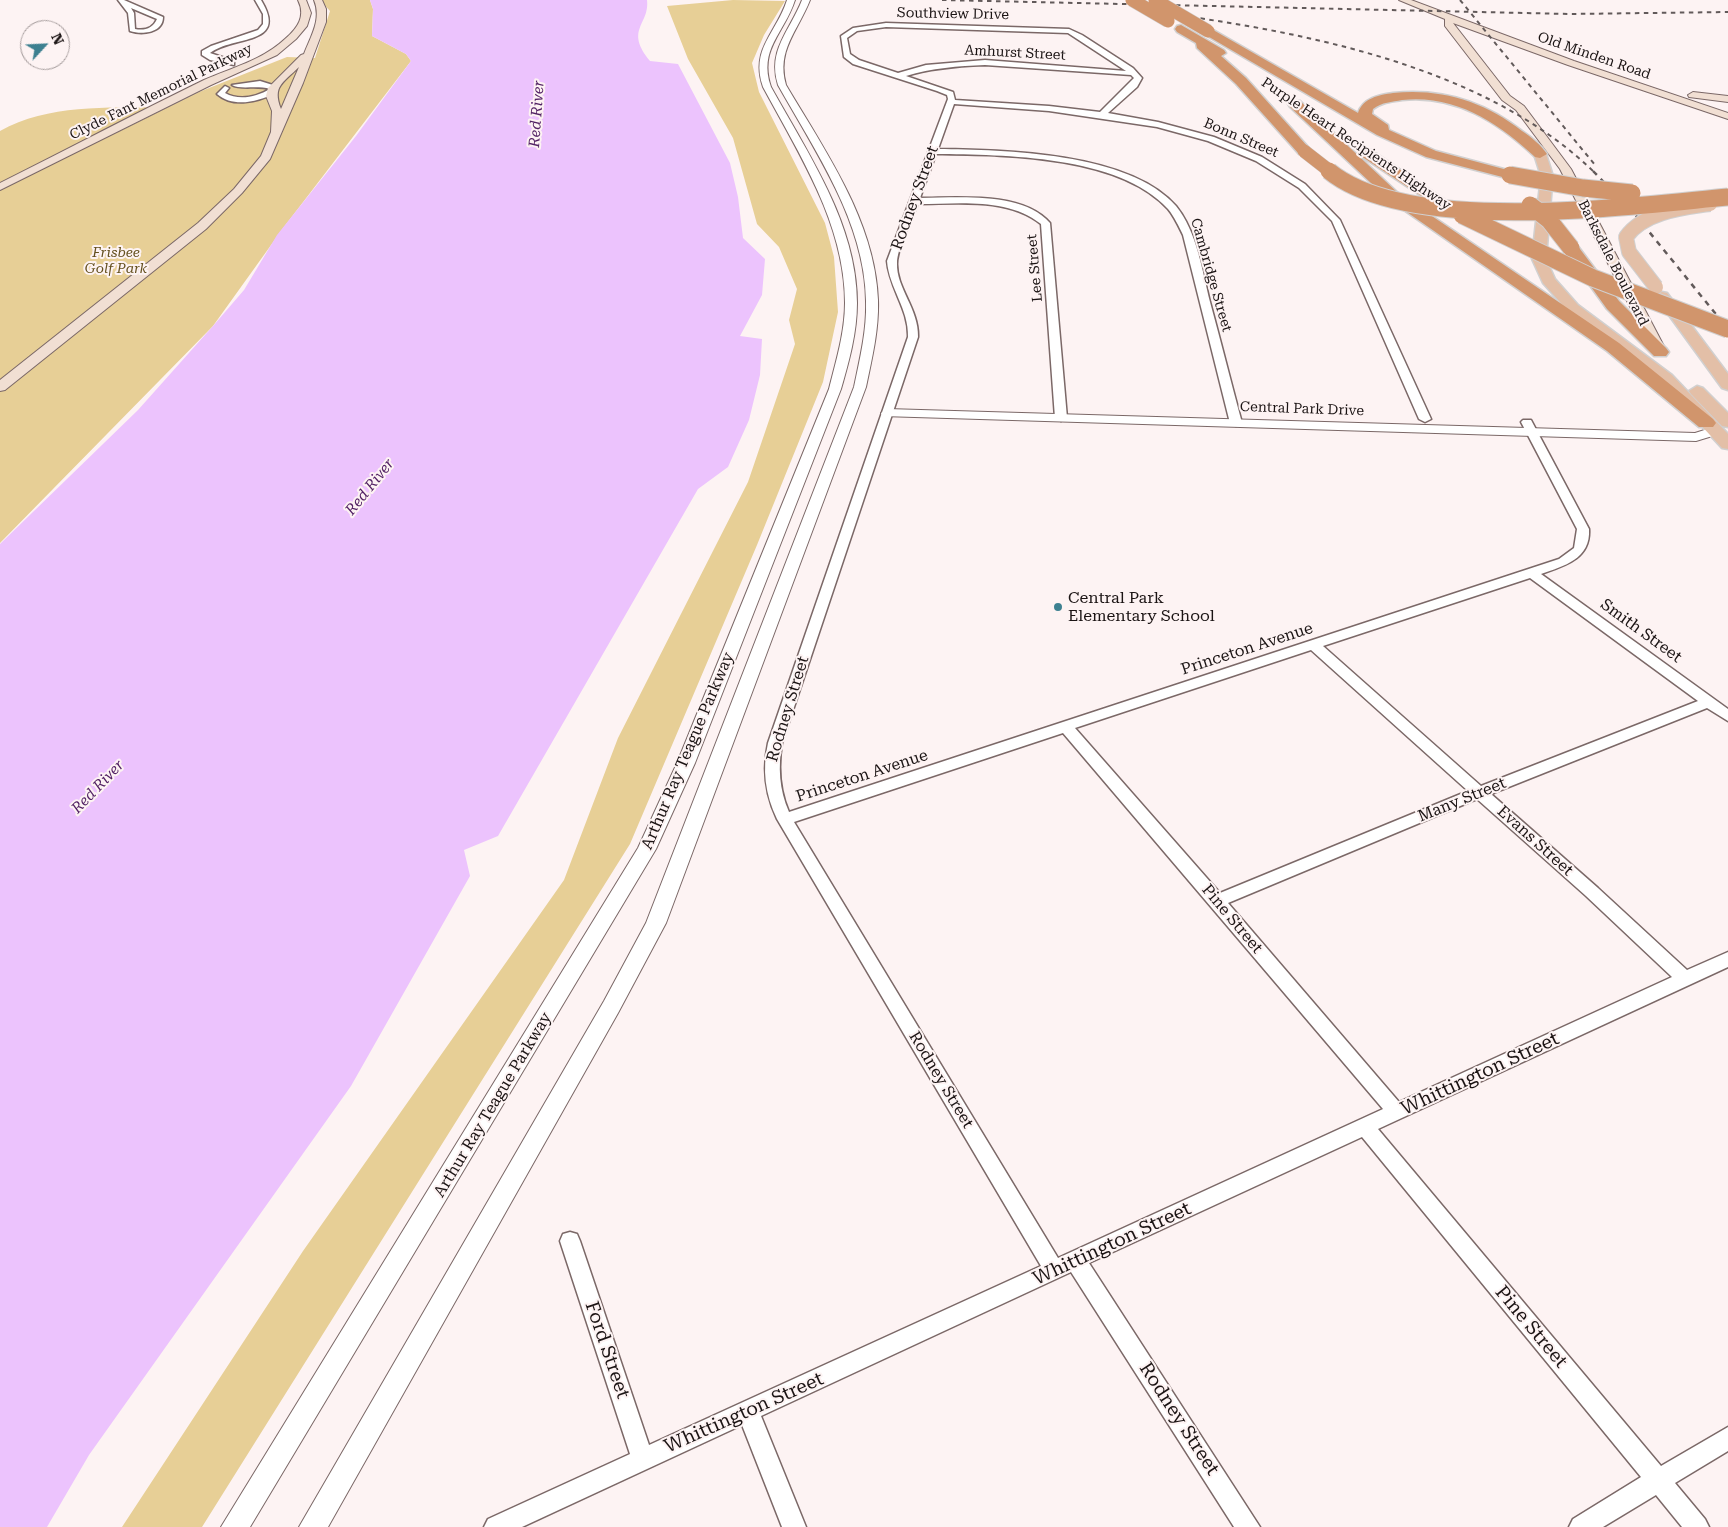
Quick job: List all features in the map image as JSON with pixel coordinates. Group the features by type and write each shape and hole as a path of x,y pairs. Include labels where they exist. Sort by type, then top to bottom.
{"highway":[{"name":"Purple Heart Recipients Highway","path":"1132,0 1252,74"},
{"name":"Purple Heart Recipients Highway","path":"1155,0 1208,31 1345,126"},
{"path":"1184,31 1241,81 1304,151 1326,171 1361,188 1402,201 1458,211 1529,213 1728,197"},
{"path":"1208,31 1382,132 1431,154 1510,175 1574,186 1665,194 1728,193"},
{"path":"1295,81 1356,124 1379,137 1489,184"},
{"path":"1460,162 1377,125 1365,114 1366,108 1374,102 1394,97 1425,96 1452,100 1483,110 1508,124 1540,154"},
{"name":"Purple Heart Recipients Highway","path":"1719,427 1613,347 1404,204 1291,101 1448,201 1550,259 1628,292 1728,330"},
{"name":"Purple Heart Recipients Highway","path":"1361,137 1448,201 1556,251 1728,320"},
{"path":"1512,194 1549,220 1613,305 1660,352"}],"main road":[{"path":"206,84 231,63 281,40 307,15 307,10 302,0"},
{"path":"0,386 217,212 262,163 274,140 314,41 322,15 318,0"},
{"path":"1403,0 1452,20"},
{"name":"Clyde Fant Memorial Parkway","path":"0,187 206,84 273,53 294,36 307,15"},
{"name":"Barksdale Boulevard","path":"1452,20 1448,21 1448,24 1459,37 1477,45 1506,98 1520,108 1565,168 1660,352 1719,427 1728,444"},
{"name":"Old Minden Road","path":"1452,20 1632,85 1728,116"},
{"path":"1459,37 1501,38"},
{"path":"274,140 277,111 270,96 272,90 278,81 297,66 314,41"},
{"path":"1477,45 1517,44"},
{"path":"161,107 236,85 246,80 273,53"},
{"path":"1632,85 1728,99"},
{"name":"Barksdale Boulevard","path":"1506,98 1506,105 1540,154 1546,173 1539,259 1548,280 1573,308 1666,378 1719,427"},
{"path":"1707,109 1728,106"},
{"path":"1728,202 1659,215 1634,225 1625,239 1627,248 1728,386"}],"street":[{"path":"231,63 213,58 205,53 211,48 262,30 267,24 268,17 258,0"},
{"name":"Arthur Ray Teague Parkway","path":"235,1527 647,849 686,763 835,389 844,363 851,322 851,280 847,254 834,216 767,87 761,67 765,49 791,0"},
{"name":"Arthur Ray Teague Parkway","path":"313,1527 611,1007 656,922 684,853 860,387 870,343 873,314 872,289 864,244 849,206 782,85 777,68 779,52 806,0"},
{"path":"122,1 161,18 161,20 148,31 132,30 131,13 122,1"},
{"name":"Southview Drive","path":"950,102 952,96 946,91 865,67 852,60 843,42 844,35 860,28 886,25 1069,31 1080,36 1134,73"},
{"name":"Amhurst Street","path":"897,76 930,66 952,63 1027,65 1134,73"},
{"path":"1102,114 1137,81 1134,73"},
{"path":"236,85 260,83 272,90"},
{"path":"225,88 221,94 235,99 251,98 272,90"},
{"name":"Bonn Street","path":"950,102 1026,105 1102,114 1172,129 1232,148 1276,170 1314,196 1330,212 1342,232 1427,424"},
{"name":"Rodney Street","path":"950,102 913,201 892,266 912,317 914,332 771,757 773,789 785,819 1055,1270"},
{"name":"Cambridge Street","path":"932,151 1011,153 1072,162 1122,176 1168,202 1180,216 1186,230 1236,423"},
{"name":"Lee Street","path":"913,201 1006,204 1034,213 1045,223 1061,418"},
{"name":"Central Park Drive","path":"887,412 1236,423 1310,428 1427,424 1530,427 1696,437 1719,427"},
{"name":"Princeton Avenue","path":"785,819 1533,574 1571,558 1583,545 1584,537 1581,521 1530,427"},
{"name":"Smith Street","path":"1533,574 1728,716"},
{"name":"Evans Street","path":"1314,646 1607,905 1685,979"},
{"name":"Many Street","path":"1217,901 1480,792 1709,702"},
{"name":"Pine Street","path":"1066,727 1397,1113"},
{"name":"Whittington Street","path":"496,1527 1728,959"},
{"name":"Pine Street","path":"1365,1127 1697,1527"},
{"name":"Ford Street","path":"570,1241 643,1459"},
{"name":"Rodney Street","path":"1076,1261 1248,1527"},
{"path":"748,1412 794,1527"},
{"path":"1582,1527 1728,1438"}],"green space":[{"name":"Frisbee Golf Park","path":"320,0 370,0 373,9 372,36 406,54 411,61 284,227 213,326 0,543 0,190 199,92 287,57 315,58 330,11"},
{"path":"733,0 785,1 764,35 752,63 759,92 825,223 834,257 838,312 823,382 757,545 630,844 202,1527 122,1527 303,1251 564,880 618,738 748,482 795,344 789,320 797,289 779,247 757,224 733,138 688,59 667,6"},
{"path":"161,107 0,184 0,131 18,122 38,116 78,109"}],"water":[{"name":"Red River","path":"370,0 647,0 645,16 638,34 643,50 650,61 678,64 730,163 738,197 743,238 765,259 762,295 740,336 762,339 760,375 749,420 728,467 698,489 498,836 464,850 470,876 351,1086 89,1455 47,1527 0,1527 0,544 138,410 244,290 277,235 356,136 411,61 406,54 372,36 373,9"}],"railway":[{"path":"942,0 1470,12"},
{"path":"1460,0 1470,12"},
{"path":"1147,11 1264,29 1325,42 1385,58 1443,79 1498,104 1549,135 1594,172"},
{"path":"1470,12 1570,14 1728,12"},
{"path":"1470,12 1595,165"},
{"path":"1594,172 1632,211"},
{"path":"1629,207 1728,329"}],"place":[{"name":"Central Park Elementary School","path":"1058,607"}]}
